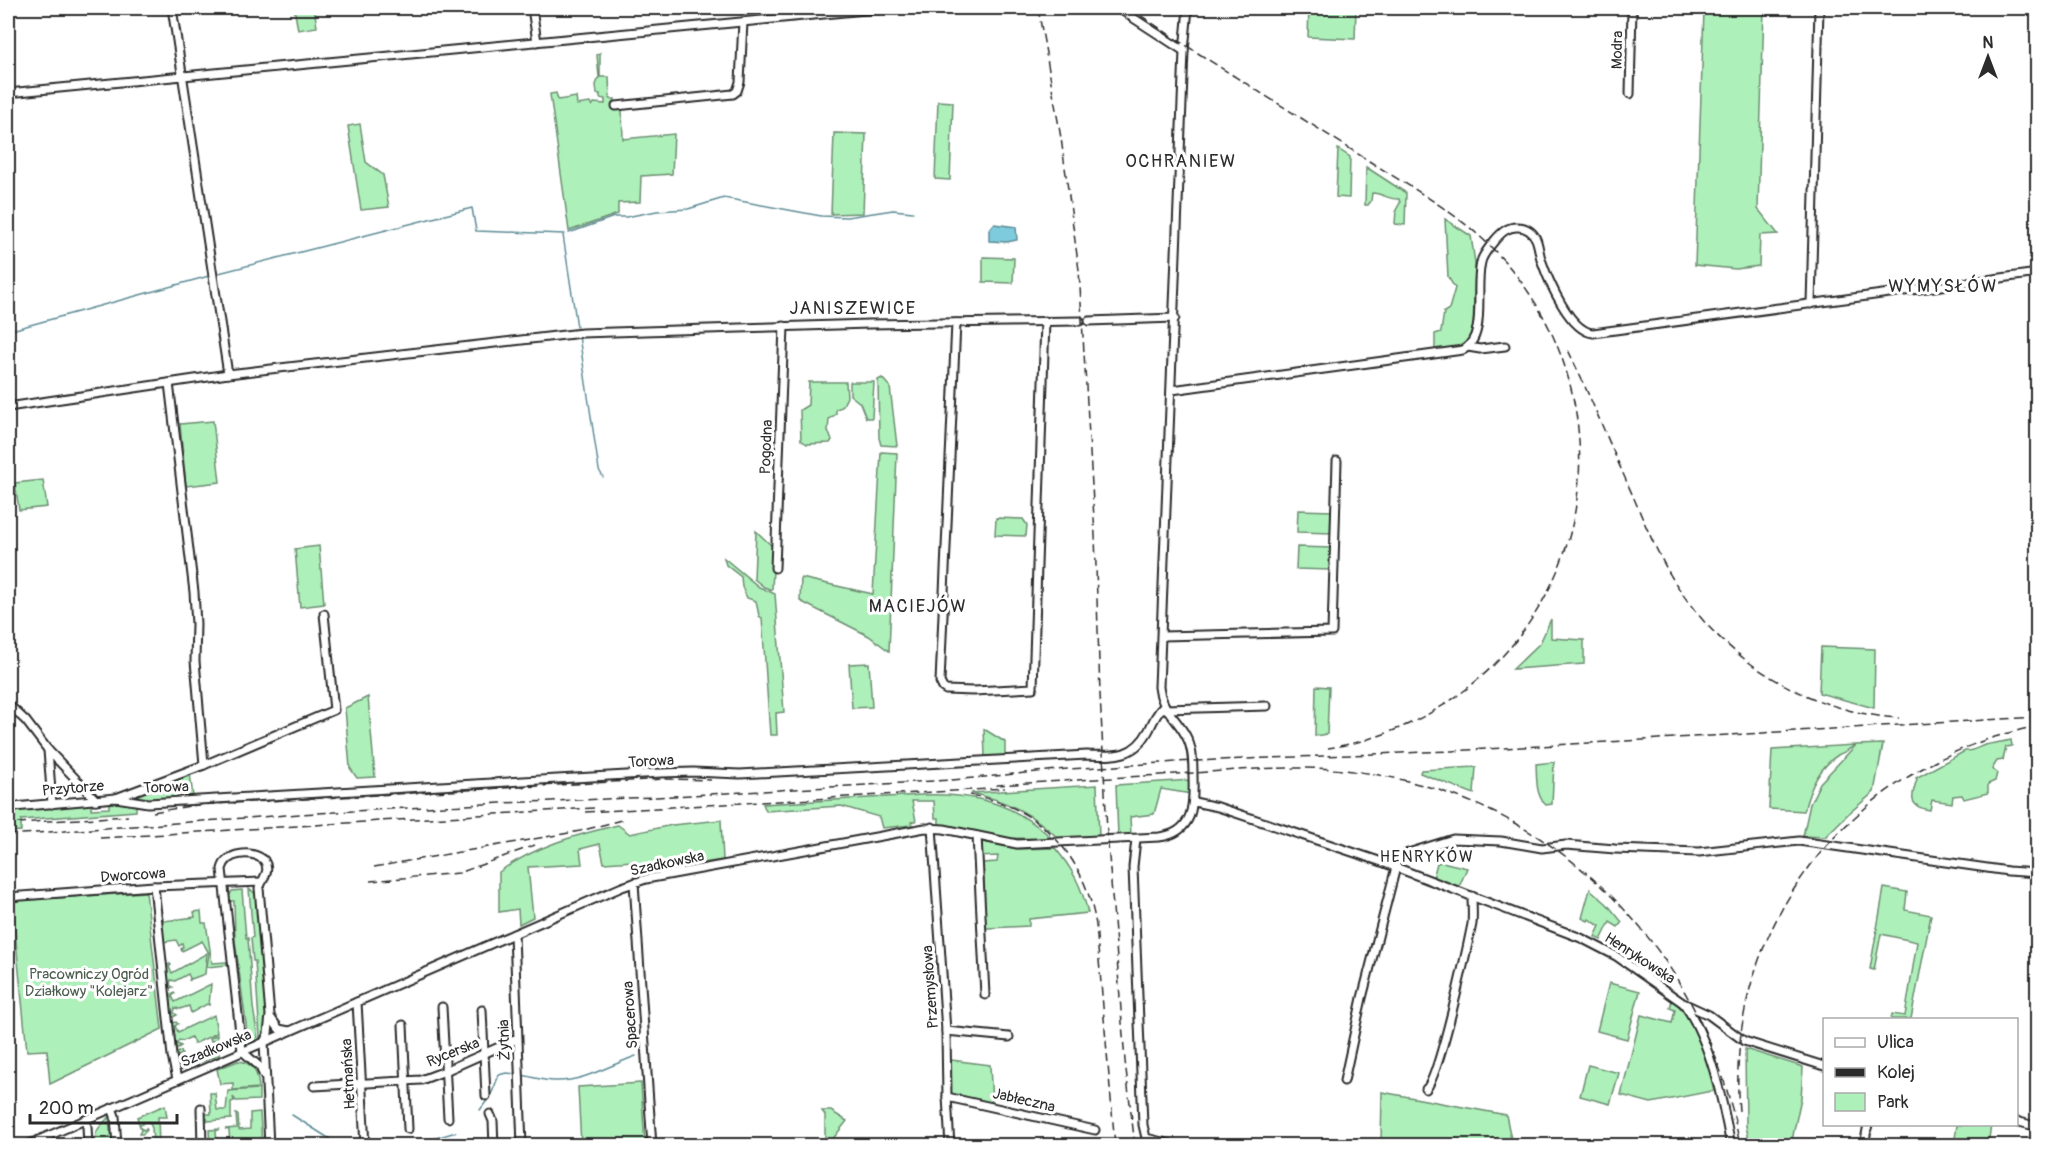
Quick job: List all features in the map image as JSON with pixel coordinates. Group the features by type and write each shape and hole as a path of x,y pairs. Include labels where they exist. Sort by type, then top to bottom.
{"street":[{"path":"172,8 228,374"},
{"path":"532,8 537,42"},
{"path":"8,93 886,8"},
{"path":"1118,8 1184,51"},
{"path":"1188,8 1184,51 1160,687 1163,704 1267,706"},
{"name":"Modra","path":"1630,94 1632,8"},
{"path":"1811,303 1819,8"},
{"path":"616,105 733,94 737,91 740,82 743,22"},
{"path":"1468,347 1474,340 1477,330 1483,257 1501,233 1517,226 1527,229 1536,238 1540,259 1559,299 1574,323 1589,333 2037,273"},
{"path":"1089,321 1175,318"},
{"path":"956,322 940,682 946,690 973,691 1033,688 1046,321"},
{"path":"8,407 228,374 582,333 784,326 1080,321"},
{"name":"Pogodna","path":"775,568 784,326"},
{"path":"1172,390 1449,353 1468,347 1480,349 1505,346"},
{"path":"169,383 194,592 195,661 204,765"},
{"path":"1162,636 1332,632 1337,461"},
{"path":"116,798 204,765 334,710 324,614"},
{"path":"8,704 96,800"},
{"name":"Torowa","path":"116,798 148,803 661,773 740,774 1087,755 1107,756 1128,752 1138,745 1163,704"},
{"name":"Szadkowska","path":"26,1146 634,883 664,875 932,827 1017,844 1167,837 1179,831 1190,817 1194,802 1191,746 1184,731 1163,704"},
{"path":"48,750 52,804"},
{"name":"Przytorze","path":"8,821 9,811 15,807 116,798"},
{"name":"Henrykowska","path":"1194,802 1218,807 1394,866 1599,946 1683,1003 1702,1011 1735,1036 1751,1044 1823,1066"},
{"name":"Przemysłowa","path":"932,827 946,1031 950,1146"},
{"path":"977,836 985,994"},
{"path":"1136,839 1133,867 1142,1114 1146,1138 1179,1146"},
{"path":"1344,1081 1396,861 1408,853 1453,839 1501,841 1542,848 1566,845 1699,852 1799,841 2008,871 2037,873"},
{"path":"265,1077 260,1067 242,1051 222,869 226,860 234,855 253,855 260,857 267,864 267,873 259,890 270,1015 268,1034 264,1042 270,1146"},
{"name":"Dworcowa","path":"8,897 154,886 262,882"},
{"name":"Spacerowa","path":"634,883 652,1146"},
{"path":"8,884 8,897"},
{"path":"154,886 172,1056 177,1079"},
{"path":"1426,1089 1433,1080 1450,1018 1472,922 1472,896"},
{"name":"Żytnia","path":"514,934 522,1146"},
{"name":"Hetmańska","path":"357,1002 364,1146"},
{"path":"1683,1003 1692,1016 1719,1088 1731,1146"},
{"path":"442,1007 448,1118"},
{"path":"482,1010 486,1096"},
{"path":"270,1015 275,1026 289,1031"},
{"path":"403,1025 408,1129"},
{"path":"946,1031 1009,1037"},
{"name":"Rycerska","path":"314,1086 424,1079 517,1039"},
{"name":"Jabłeczna","path":"947,1097 1095,1130"},
{"path":"112,1108 115,1116 117,1146"},
{"path":"201,1108 202,1146"},
{"path":"490,1114 493,1121 494,1146"},
{"path":"84,1120 88,1146"},
{"path":"2018,1122 2037,1127"},
{"path":"1864,1146 1868,1126"}],"green space":[{"path":"294,8 314,8 317,27 298,30"},
{"path":"1309,8 1356,8 1355,39 1308,37"},
{"path":"1706,8 1764,8 1758,209 1778,234 1760,235 1759,266 1736,269 1695,265 1704,10"},
{"path":"600,53 600,77 609,77 610,99 615,99 615,110 622,110 623,139 674,134 672,174 641,176 640,202 618,203 618,214 569,231 550,94 556,93 558,100 576,97 577,105 605,104 605,99 600,98 600,94 597,94 596,85 599,77 597,55"},
{"path":"938,101 953,102 950,180 935,179"},
{"path":"360,124 366,162 383,175 389,207 361,210 348,126"},
{"path":"834,133 866,134 863,213 831,214"},
{"path":"1338,149 1350,157 1349,198 1336,197"},
{"path":"1366,167 1406,193 1405,225 1395,224 1399,199 1372,193 1371,201 1365,205"},
{"path":"1445,219 1471,236 1475,263 1473,332 1468,342 1463,345 1435,351 1435,334 1441,332 1444,312 1449,309 1455,288 1448,277"},
{"path":"983,257 1014,258 1013,283 983,282"},
{"path":"882,378 890,387 897,446 881,445 879,438 878,380"},
{"path":"809,382 846,382 847,397 842,407 836,409 836,414 829,419 828,431 832,440 830,443 807,444 801,440 800,410 808,405"},
{"path":"850,382 874,382 872,418 866,418 860,403 850,395"},
{"path":"213,421 220,482 186,486 180,424"},
{"path":"881,452 897,453 889,651 869,636 800,601 801,578 873,594"},
{"path":"43,480 47,507 19,510 15,483"},
{"path":"1298,510 1333,511 1333,533 1297,532"},
{"path":"996,518 1023,519 1027,525 1026,536 995,535"},
{"path":"756,531 774,548 772,590 754,579"},
{"path":"319,546 324,604 300,607 295,549"},
{"path":"1297,547 1332,548 1331,570 1296,569"},
{"path":"724,558 759,587 775,594 784,712 776,713 777,735 770,735 762,618 759,616 756,601 747,598 741,577 726,565"},
{"path":"1551,619 1551,638 1584,640 1584,664 1513,669 1540,643"},
{"path":"1821,647 1875,649 1874,708 1819,693"},
{"path":"869,663 872,707 852,708 849,664"},
{"path":"1316,686 1329,687 1327,734 1315,736"},
{"path":"368,697 375,777 357,778 350,768 345,708"},
{"path":"984,729 1005,742 1005,756 985,757"},
{"path":"2011,740 2012,746 2006,747 2003,760 1997,761 1992,769 1997,773 1995,781 1988,784 1988,793 1964,799 1962,795 1953,796 1952,803 1932,800 1930,810 1915,804 1913,791 1916,778 1965,751"},
{"path":"1883,744 1874,792 1825,837 1803,836 1810,804 1820,783 1856,745"},
{"path":"1854,745 1825,766 1812,787 1804,811 1769,809 1772,750"},
{"path":"1554,762 1552,804 1546,805 1538,791 1536,764"},
{"path":"1476,767 1474,794 1420,773 1421,770"},
{"path":"190,773 193,797 148,800 133,798 134,795"},
{"path":"1191,780 1192,794 1161,789 1154,814 1130,817 1131,835 1118,836 1116,785"},
{"path":"1097,785 1099,837 1059,839 1039,822 1018,809 971,793"},
{"path":"922,795 959,796 993,803 1024,817 1053,839 1008,838 939,824 939,818 935,818 934,801 912,801 916,821 911,822 912,825 882,828 879,817 841,806 766,811 763,804"},
{"path":"109,801 136,805 136,811 21,820 21,831 9,832 11,814 16,810 91,804 91,809 109,808"},
{"path":"721,820 723,860 661,869 655,873 634,877 633,861 604,863 600,844 580,849 582,864 528,867 533,917 519,924 518,909 499,912 499,872 541,848 571,837 618,825 630,834 672,825"},
{"path":"983,842 1018,849 1055,848 1076,878 1088,913 1029,919 1029,926 987,928 984,926 981,891 984,887 983,863 997,862 998,856 979,857 979,845"},
{"path":"1442,862 1467,868 1459,887 1433,878 1437,863"},
{"path":"1884,888 1907,892 1905,910 1931,915 1911,1018 1891,1018 1892,1014 1905,1016 1917,942 1881,934 1874,970 1870,969"},
{"path":"249,889 256,894 266,1001 267,1030 260,1038 255,961 253,961 251,938 253,937"},
{"path":"1590,889 1622,922 1618,927 1610,922 1601,940 1595,937 1600,926 1589,919 1588,921 1582,918"},
{"path":"242,890 258,1039 247,1044 244,1040 248,1039 235,940 234,901 230,901 229,896 232,891"},
{"name":"Pracowniczy Ogród Działkowy \"Kolejarz\"","path":"146,892 162,1029 50,1084 47,1050 27,1051 12,901"},
{"path":"201,911 202,923 206,923 212,963 227,962 227,965 207,967 209,953 202,941 182,951 182,944 179,946 176,940 163,942 160,915 164,921 195,917 194,912"},
{"path":"207,953 205,974 189,981 188,974 175,981 171,980 170,985 173,987 168,989 165,966 171,965 169,967 172,973"},
{"path":"1609,983 1640,991 1627,1039 1597,1031"},
{"path":"211,984 209,1005 191,1013 189,1006 175,1008 174,1013 177,1015 171,1018 169,994 175,994 172,996 175,1002"},
{"path":"1672,1000 1681,1008 1694,1029 1717,1090 1651,1103 1621,1095 1641,1015 1672,1023 1675,1010 1670,1008"},
{"path":"214,1015 217,1033 194,1044 191,1037 183,1041 179,1040 177,1044 181,1046 176,1049 173,1023 178,1024 175,1026 178,1032"},
{"path":"217,1035 219,1055 177,1071 176,1053 181,1051 182,1054 178,1056 182,1062 217,1046 215,1040 211,1041 210,1038"},
{"path":"1745,1049 1803,1067 1801,1098 1791,1145 1750,1145 1746,1126"},
{"path":"951,1060 990,1065 992,1104 951,1094"},
{"path":"238,1061 251,1066 258,1078 259,1088 233,1090 233,1083 220,1084 217,1069"},
{"path":"1588,1065 1619,1073 1610,1104 1580,1096"},
{"path":"641,1083 645,1145 581,1145 578,1087"},
{"path":"259,1089 259,1100 236,1101 233,1097 231,1119 208,1121 204,1117 205,1114 211,1114 210,1093 215,1093 217,1110 226,1110 228,1091"},
{"path":"1382,1092 1506,1115 1510,1145 1381,1145"},
{"path":"165,1105 167,1117 158,1117 159,1145 150,1145 153,1143 152,1128 149,1122 143,1122 140,1127 137,1117"},
{"path":"822,1111 831,1111 847,1121 828,1145 825,1145 825,1115"},
{"path":"260,1112 262,1145 217,1145 230,1144 229,1130 225,1129 237,1128 236,1114 239,1130 250,1129 250,1113"},
{"path":"109,1117 114,1145 95,1145 98,1130"},
{"path":"1957,1126 1991,1126 1988,1145 1954,1145"},
{"path":"140,1128 144,1130 146,1128 147,1130 139,1134"},
{"path":"220,1129 216,1131 217,1145 210,1145 209,1130"}],"water":[{"path":"994,224 1016,227 1017,240 989,241 989,230"}],"waterway":[{"path":"569,233 614,217 688,209 724,198 821,216 847,217 893,210 913,212"},
{"path":"215,274 472,208 476,231 565,234"},
{"path":"563,235 577,327"},
{"path":"8,331 209,276"},
{"path":"579,336 599,470 603,477"},
{"path":"522,1075 565,1081 586,1076 636,1056"},
{"path":"480,1110 491,1095 499,1075 517,1074"},
{"path":"292,1115 330,1139"},
{"path":"420,1146 456,1132"}],"railway":[{"path":"1038,8 1061,138 1079,270 1095,535 1107,831 1125,1061 1135,1146"},
{"path":"1130,8 1432,200 1476,233 1521,282 1546,322 1564,365 1576,410 1580,456 1576,503 1566,549 1547,593 1529,623 1507,651 1456,697 1427,715 1395,730 1362,741 1328,748"},
{"path":"1568,350 1655,546 1674,582 1702,619 1724,642 1749,662 1776,680 1805,695 1867,714 1899,718"},
{"path":"8,835 301,814 952,780 1068,769 1193,761 1452,751 2038,717"},
{"path":"1739,1111 1740,1042 1754,976 1778,916 1814,861 1859,814 1912,775 1972,745 2038,726"},
{"path":"996,785 1249,769 1324,769 1343,770 1417,784 1487,809 1549,845 1605,890 1653,944 1692,1005 1721,1073 1740,1146"},
{"path":"153,812 197,805 666,779 711,780"},
{"path":"585,812 1005,788"},
{"path":"970,795 1018,810 1038,823 1070,856 1082,877 1096,925 1115,1146"},
{"path":"100,838 594,808"},
{"path":"17,823 128,816"},
{"path":"374,867 580,831 625,819"},
{"path":"370,881 459,873 535,845"}],"district":[{"name":"OCHRANIEW","path":"1181,161"},
{"name":"WYMYSŁÓW","path":"1943,286"},
{"name":"JANISZEWICE","path":"853,308"},
{"name":"MACIEJÓW","path":"918,606"},
{"name":"HENRYKÓW","path":"1427,856"}]}
